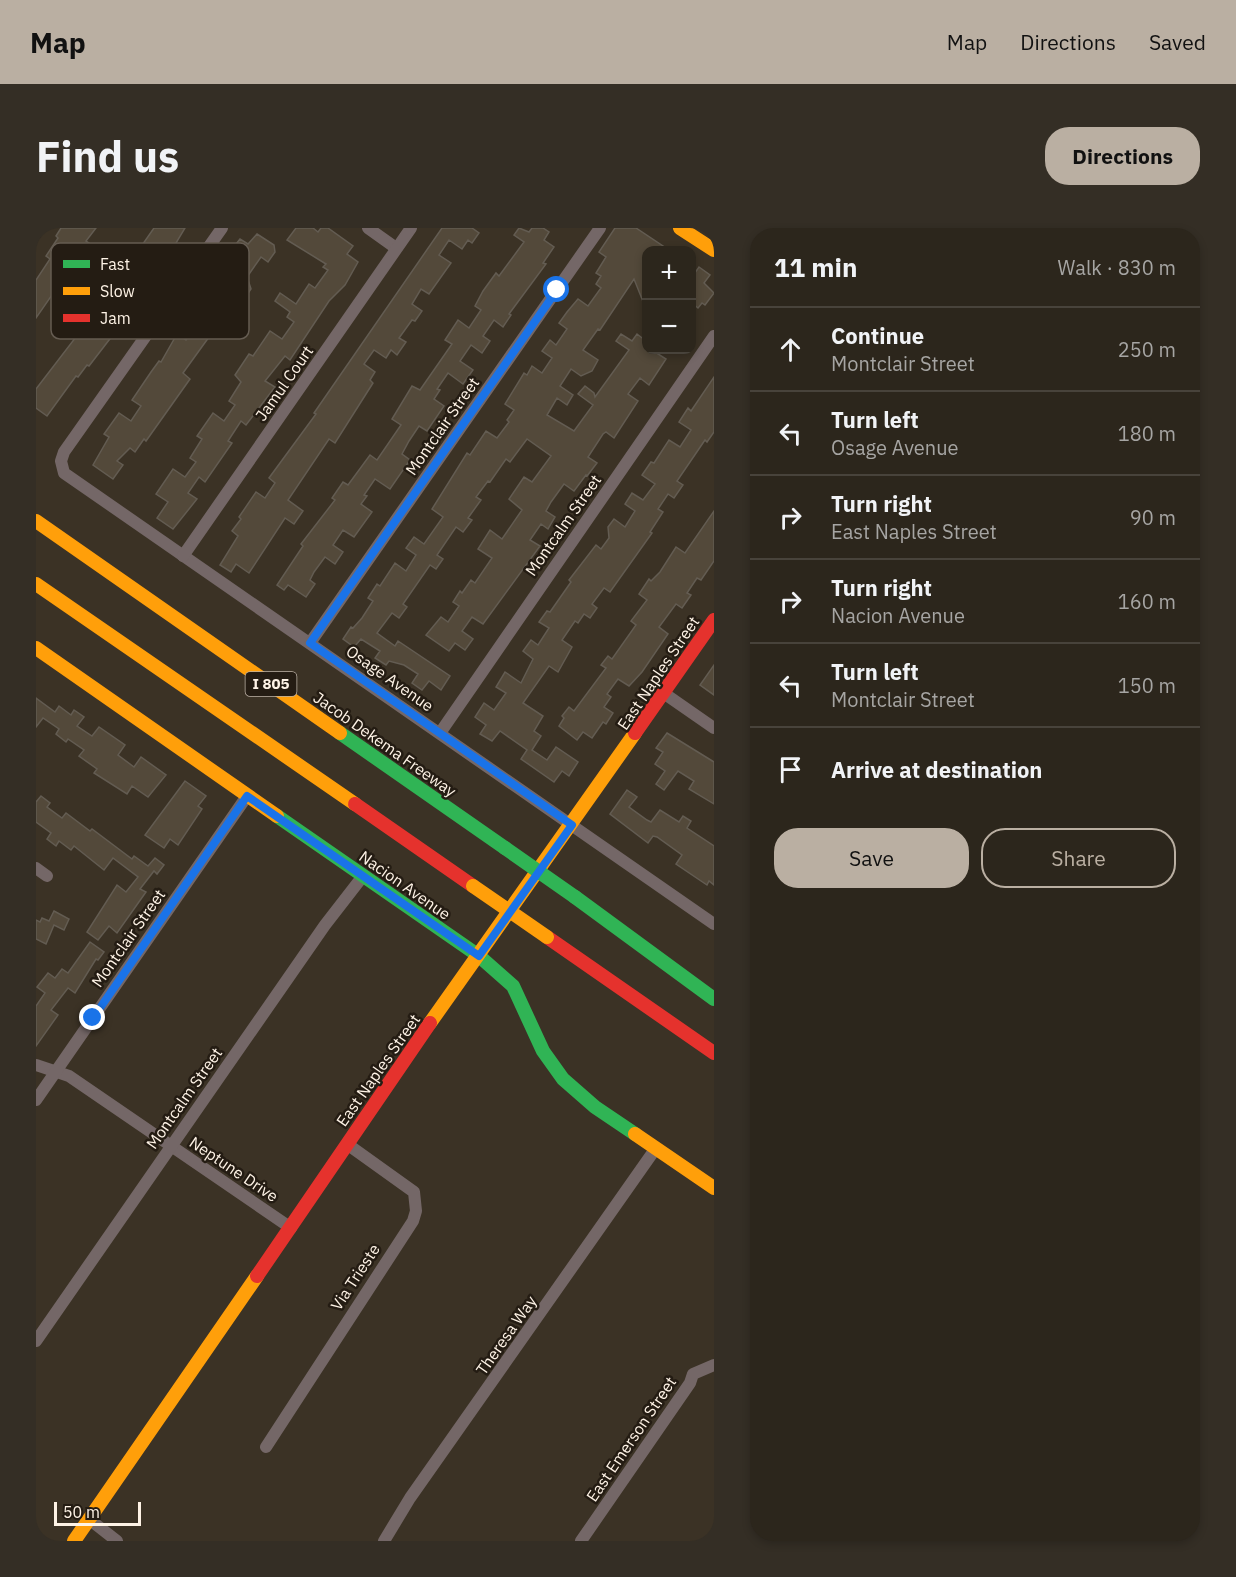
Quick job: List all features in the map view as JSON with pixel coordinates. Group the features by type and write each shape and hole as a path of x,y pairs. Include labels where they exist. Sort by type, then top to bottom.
{"main road":[{"path":"680,228 714,250"},
{"name":"Jacob Dekema Freeway","path":"36,521 506,848 714,997"},
{"path":"36,584 714,1053"},
{"name":"East Naples Street","path":"74,1541 347,1144 665,694 714,620"},
{"name":"Nacion Avenue","path":"36,648 479,956 513,986 543,1051 564,1078 595,1107 714,1188"}],"street":[{"path":"36,233 39,228"},
{"name":"Osage Avenue","path":"211,243 222,228"},
{"path":"368,228 396,248"},
{"name":"Jamul Court","path":"183,556 411,228"},
{"name":"Montclair Street","path":"310,643 600,228"},
{"name":"Montcalm Street","path":"440,733 714,336"},
{"name":"Osage Avenue","path":"144,339 64,452 61,461 64,473 714,924"},
{"path":"665,694 714,728"},
{"name":"Montclair Street","path":"36,1100 247,796"},
{"path":"36,868 47,876"},
{"name":"Montcalm Street","path":"36,1341 325,925 363,876"},
{"name":"Neptune Drive","path":"36,1065 57,1070 291,1228"},
{"name":"Via Trieste","path":"266,1447 413,1221 416,1210 414,1192 347,1144"},
{"name":"Theresa Way","path":"384,1541 410,1498 656,1148"},
{"name":"East Emerson Street","path":"581,1541 690,1383 693,1374 714,1365"},
{"path":"89,1519 117,1541"}],"building":[{"path":"61,228 96,228 86,241 89,243 55,243 58,238 56,236"},
{"path":"154,228 185,228 176,243 144,243"},
{"path":"296,228 313,228 318,232 321,228 328,228 353,246 347,254 358,262 345,285 329,301 290,360 285,356 265,381 275,387 246,425 241,421 228,441 232,443 205,482 199,477 188,493 197,499 173,529 157,518 168,502 156,494 173,469 185,477 196,462 190,458 202,439 197,436 213,413 224,421 235,405 229,401 241,382 235,375 249,354 253,356 270,331 282,339 294,322 287,317 290,312 275,301 280,293 296,304 309,284 315,288 328,270 323,267 326,264 287,240"},
{"path":"442,228 472,228 479,233 472,243 468,240 462,249 449,240 439,255 451,263 429,294 421,289 412,304 422,311 399,338 406,342 397,355 391,350 386,358 374,350 364,364 375,372 370,380 373,383 335,443 329,439 288,500 303,511 294,524 285,518 249,573 236,564 231,572 220,565 238,536 232,531 241,519 239,517 256,492 265,498 275,483 269,478 316,414 314,413"},
{"path":"519,228 529,232 532,228 543,228 549,232 544,240 554,247 543,263 546,264 509,314 511,315 503,327 494,320 483,336 490,341 482,353 471,345 460,361 473,370 463,384 448,373 437,389 440,390 434,399 444,406 427,431 419,426 409,441 402,454 410,460 390,489 375,479 361,504 372,512 354,537 343,530 333,545 343,552 335,564 325,557 310,580 315,584 306,597 288,585 284,590 277,585 303,546 301,544 335,500 332,498 343,482 348,485 370,455 377,460 401,425 392,419 412,386 420,390 452,344 445,340 458,320 469,328 481,310 475,306 483,291 496,273 499,276 524,242 514,235"},
{"path":"615,228 636,228 663,246 642,246 642,299 634,279 600,330 598,329 583,350 598,360 592,371 581,376 571,369 560,386 573,395 567,405 557,398 547,415 574,431 593,405 578,394 585,386 594,393 595,397 629,350 616,341 621,334 632,341 637,334 642,338 642,354 658,354 666,359 649,385 640,378 628,394 638,401 614,438 606,432 603,434 588,457 597,463 587,476 574,491 564,484 551,502 546,511 555,517 548,529 541,524 530,540 540,546 483,624 472,617 462,631 473,639 465,650 455,643 449,651 426,635 441,617 448,622 459,606 453,602 460,591 462,593 471,580 475,583 492,558 478,549 490,530 502,539 522,510 509,499 524,477 532,482 551,456 527,439 510,462 506,459 476,497 481,500 468,518 472,520 463,532 456,527 437,555 443,559 436,569 430,565 403,604 407,607 399,618 392,613 377,633 395,646 398,641 450,676 441,690 429,681 422,690 412,683 418,674 404,665 389,661 386,665 375,658 380,651 361,639 354,647 343,639 351,627 353,628 362,618 373,601 368,598 377,584 380,586 395,563 406,571 416,555 406,548 414,537 424,544 443,517 432,509 467,453 470,455 486,431 497,438 509,422 507,420 514,410 505,404 524,373 527,375 532,366 542,373 552,358 542,351 550,340 556,345 567,329 559,323 567,312 578,299 588,306 601,288 596,284 601,276 596,273 606,257 599,252"},
{"path":"257,234 274,245 275,252 268,262 261,257 249,274 249,243"},
{"path":"51,248 51,296 36,318 36,280 50,259 46,256"},
{"path":"699,267 710,275 704,283 714,293 705,305 702,303 698,308 696,306 696,271"},
{"path":"74,339 110,339 89,366 87,365 78,377 76,376 47,416 36,408 36,389"},
{"path":"174,339 208,339 183,373 190,379 146,441 144,439 135,452 130,448 117,461 123,465 113,479 93,465 109,437 104,434 119,413 131,421 141,406 132,400 159,361 161,362"},
{"path":"714,377 714,432 707,442 705,440 677,481 683,485 674,498 668,494 658,509 663,512 650,532 652,533 610,592 604,588 592,604 597,608 590,618 584,614 578,623 575,621 562,640 572,647 558,672 549,666 523,703 543,716 534,731 541,736 532,750 547,760 556,747 578,762 569,776 562,771 554,782 521,759 527,750 500,731 492,741 480,734 486,725 475,717 484,703 494,710 506,693 496,687 505,672 521,683 533,659 523,651 531,640 538,645 549,628 539,622 547,611 550,612 571,582 569,580 596,545 601,549 609,538 608,527 614,519 625,527 635,511 625,504 632,493 643,500 655,484 642,475 651,462 654,463 669,440 680,447 691,430 679,422 688,408 691,411"},
{"path":"714,511 714,561 701,580 697,578 687,593 691,595 682,608 676,604 659,627 668,634 642,672 629,686 618,679 607,694 611,697 604,707 613,713 606,724 603,722 592,738 583,732 577,740 559,726 564,718 562,716 569,707 574,711 606,668 601,665 608,656 612,659 636,625 631,621 647,600 639,594 649,579 651,581 660,572 676,547 685,553"},
{"path":"714,665 714,695 700,685"},
{"path":"36,698 55,712 59,706 71,715 74,710 84,717 77,726 92,736 99,727 125,745 118,755 134,767 141,757 166,775 148,797 132,786 127,794 94,773 97,769 79,756 84,750 68,739 66,742 56,734 59,729 43,718 36,727"},
{"path":"667,733 714,762 714,804 689,789 694,781 678,771 664,790 656,784 665,771 655,764 663,752 656,748"},
{"path":"185,781 206,796 198,806 202,809 178,845 170,839 164,848 145,835"},
{"path":"627,790 637,797 629,807 647,820 651,822 660,810 679,822 683,816 691,821 687,828 714,846 714,885 709,881 707,885 676,864 682,855 657,837 653,836 648,843 610,814"},
{"path":"41,796 50,803 47,807 62,818 66,813 132,859 134,856 148,866 155,858 164,865 157,874 154,871 140,889 146,892 117,933 109,926 98,940 87,932 117,885 126,892 138,877 113,858 104,870 74,846 71,850 59,841 56,846 47,839 51,833 36,822 36,802"},
{"path":"54,911 69,919 64,930 54,925 46,944 36,939 36,920 40,922 42,918 49,921"},
{"path":"90,942 104,952 98,960 96,959 75,993 68,988 51,1010 58,1015 36,1046 36,1006 45,993 37,987 48,973 55,978 62,969 68,973"}],"traffic: fast":[{"path":"340,733 505,848"},
{"path":"277,816 479,956 513,986 543,1051 563,1079 595,1107 635,1134"},
{"path":"505,848 575,897"},
{"path":"575,897 714,999"}],"traffic: slow":[{"path":"680,228 714,250"},
{"path":"36,521 340,733"},
{"path":"36,584 355,804"},
{"path":"36,648 277,816"},
{"path":"430,1023 635,733"},
{"path":"473,886 547,937"},
{"path":"635,1134 714,1188"},
{"path":"74,1541 257,1276"}],"traffic: jam":[{"path":"635,733 714,620"},
{"path":"355,804 473,886"},
{"path":"547,937 714,1053"},
{"path":"257,1276 430,1023"}],"route":[{"path":"93,1018 247,796 479,956 572,825 310,643 557,290"}]}
